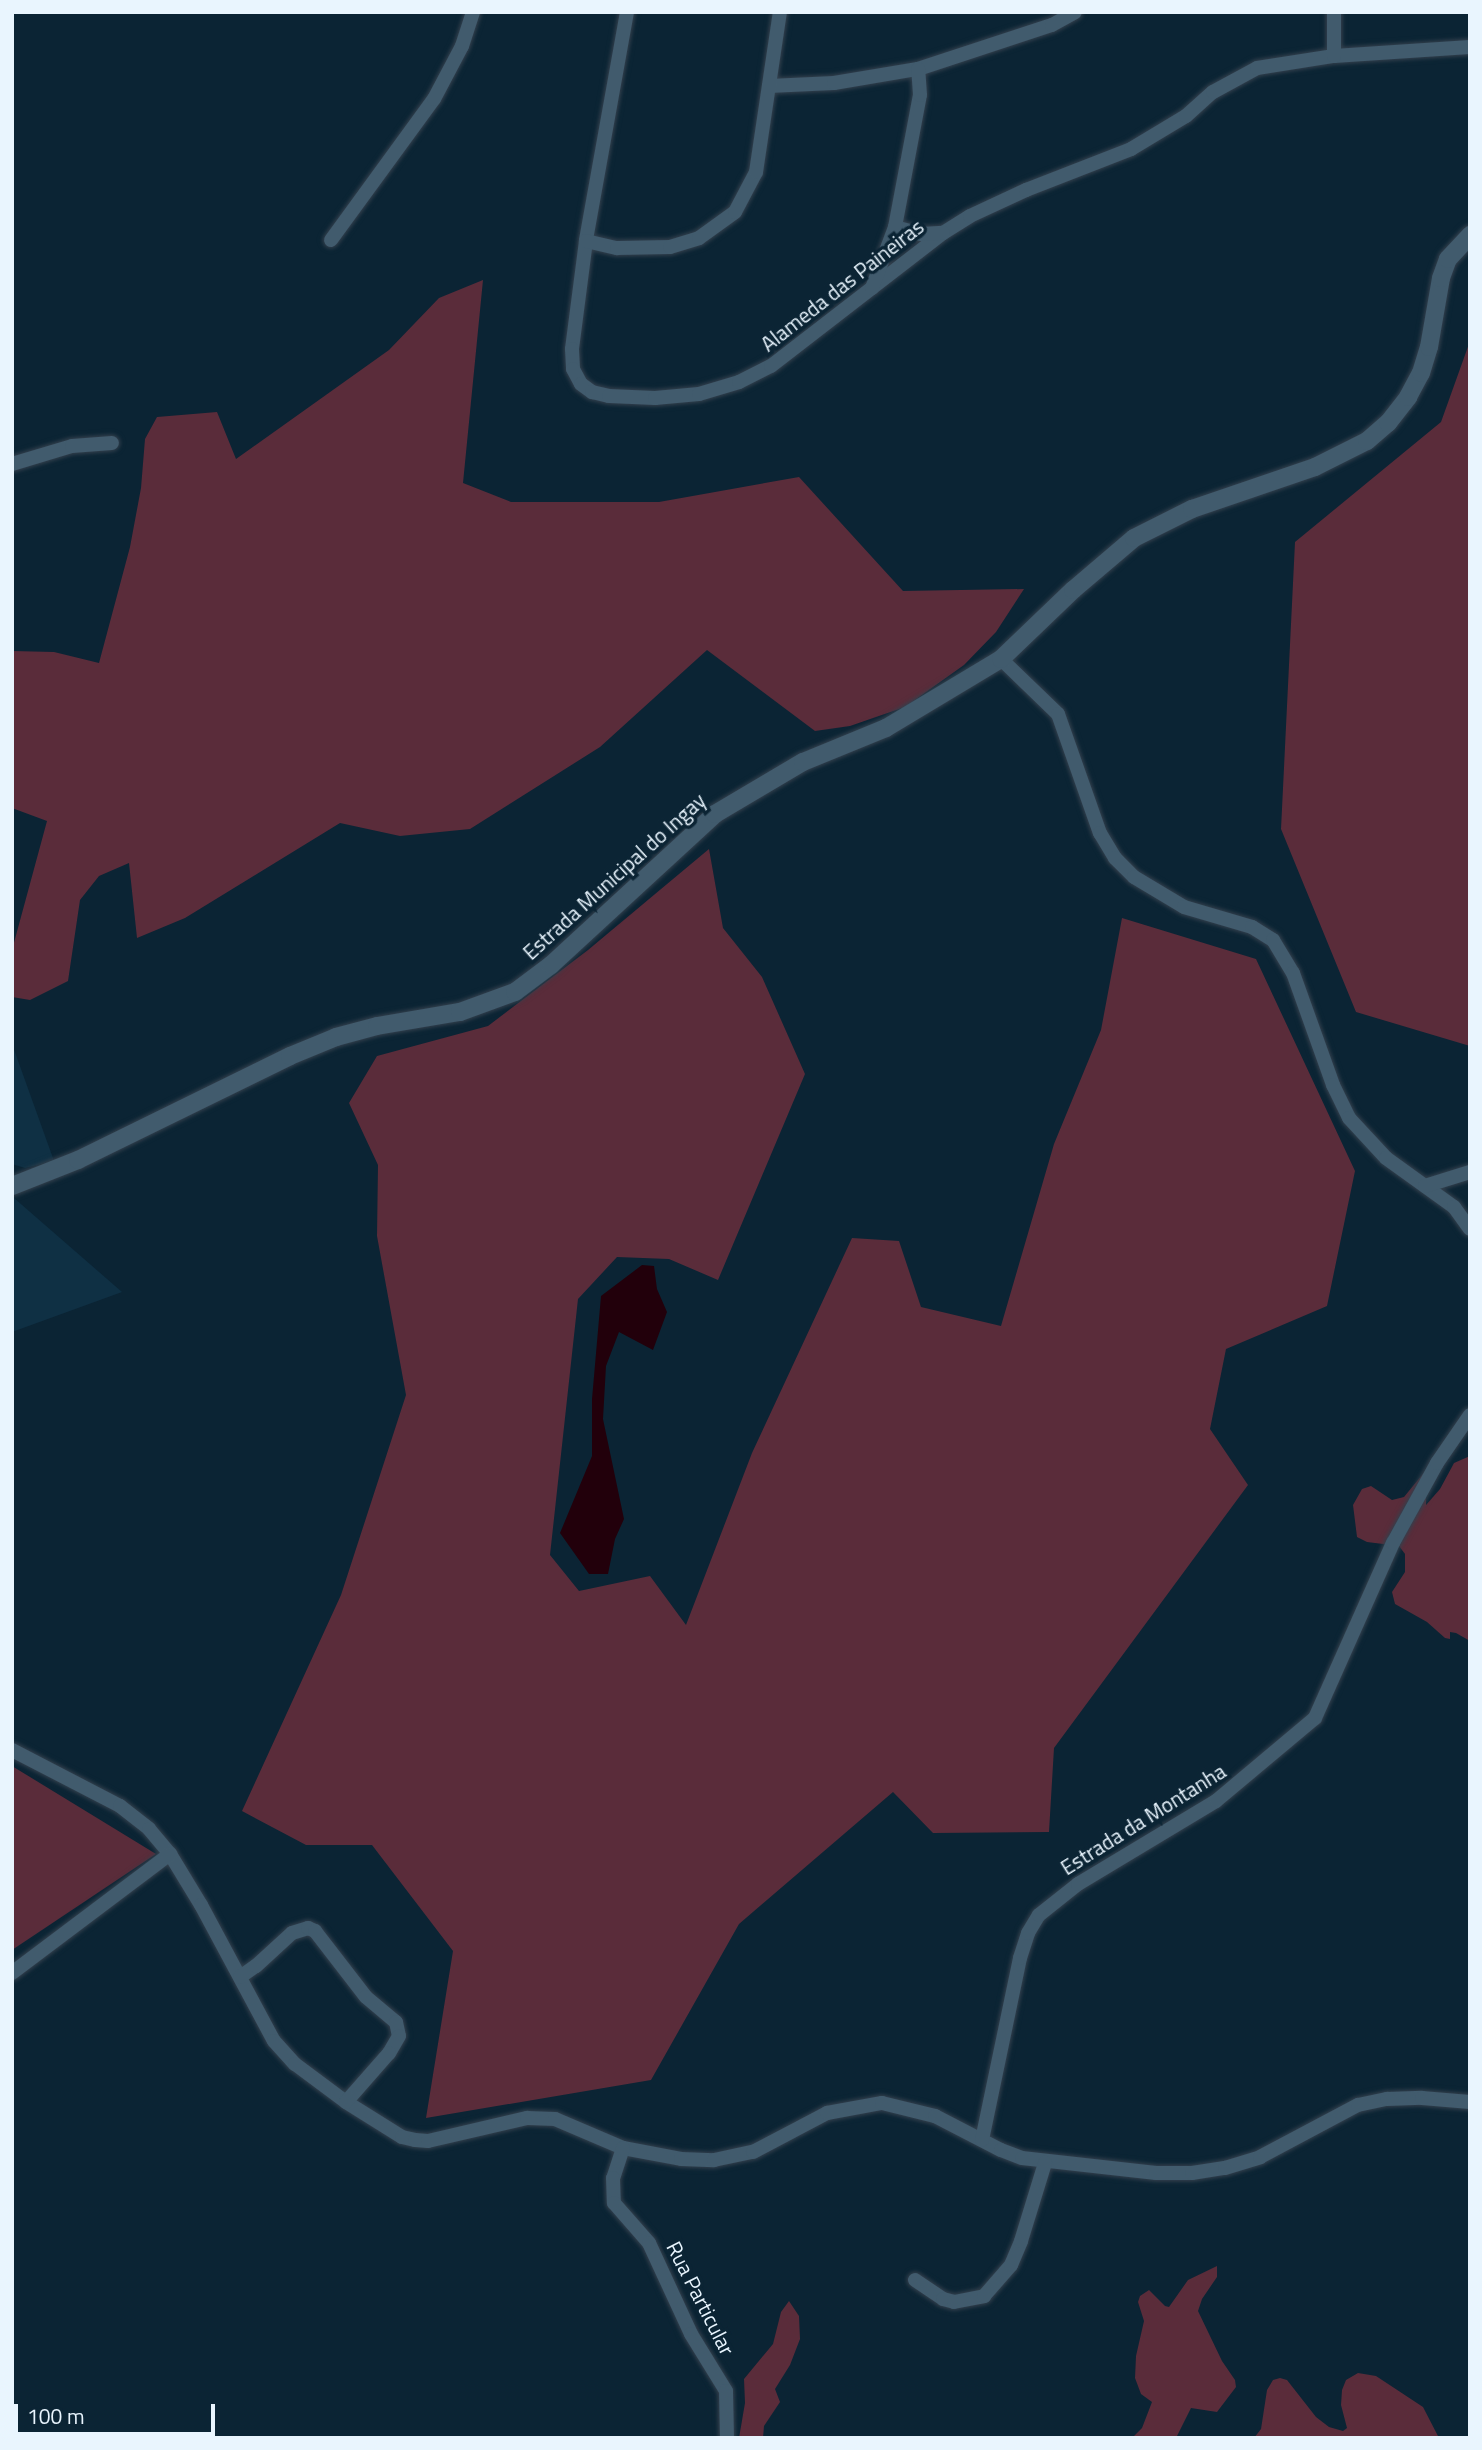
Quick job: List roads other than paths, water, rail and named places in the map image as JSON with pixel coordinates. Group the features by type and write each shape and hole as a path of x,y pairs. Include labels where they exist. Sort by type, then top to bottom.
{"street":[{"path":"331,240 434,99 462,46 473,12"},
{"name":"Alameda das Paineiras","path":"627,12 586,241 572,349 573,369 581,384 592,392 609,396 655,398 699,394 739,382 771,366 943,233 970,216 1026,190 1132,149 1186,116 1233,79 1257,68 1334,57 1470,47"},
{"path":"586,241 617,248 670,247 699,237 721,225 746,196 756,172 780,12"},
{"path":"769,86 834,83 918,69 1052,25 1075,12"},
{"path":"1334,12 1334,57"},
{"path":"872,288 895,227 920,95 918,69"},
{"path":"895,227 921,234 943,233"},
{"name":"Estrada Municipal do Ingay","path":"12,1186 78,1160 290,1056 336,1037 377,1026 460,1012 515,992 551,965 715,814 803,762 886,729 1001,659 1115,553 1154,526 1192,509 1341,456 1367,441 1388,423 1422,373 1441,278 1448,259 1470,235"},
{"path":"885,252 904,263"},
{"path":"12,464 72,446 112,443"},
{"path":"1001,659 1058,714 1100,833 1115,858 1134,877 1166,898 1184,907 1252,927 1273,940 1293,973 1333,1085 1349,1118 1386,1158 1454,1206 1470,1229"},
{"path":"1425,1186 1470,1172"},
{"name":"Estrada da Montanha","path":"982,2140 1020,1958 1028,1933 1040,1915 1078,1884 1141,1849 1216,1801 1315,1718 1393,1543 1437,1463 1470,1415"},
{"path":"12,1750 120,1806 149,1829 170,1854 274,2041 295,2064 346,2102 402,2137 428,2141 527,2118 555,2119 623,2148 681,2159 736,2158 772,2143 808,2120 827,2113 882,2103 935,2116 1001,2150 1045,2163 1156,2173 1225,2168 1289,2144 1358,2105 1387,2099 1422,2098 1470,2102"},
{"path":"12,1973 170,1854"},
{"path":"240,1977 292,1933 308,1928 315,1931 366,1997 396,2022 399,2036 389,2053 346,2102"},
{"name":"Rua Particular","path":"623,2148 613,2178 614,2203 649,2243 691,2334 726,2391 727,2438"},
{"path":"915,2280 943,2299 954,2302 984,2296 1011,2265 1045,2163"}]}
